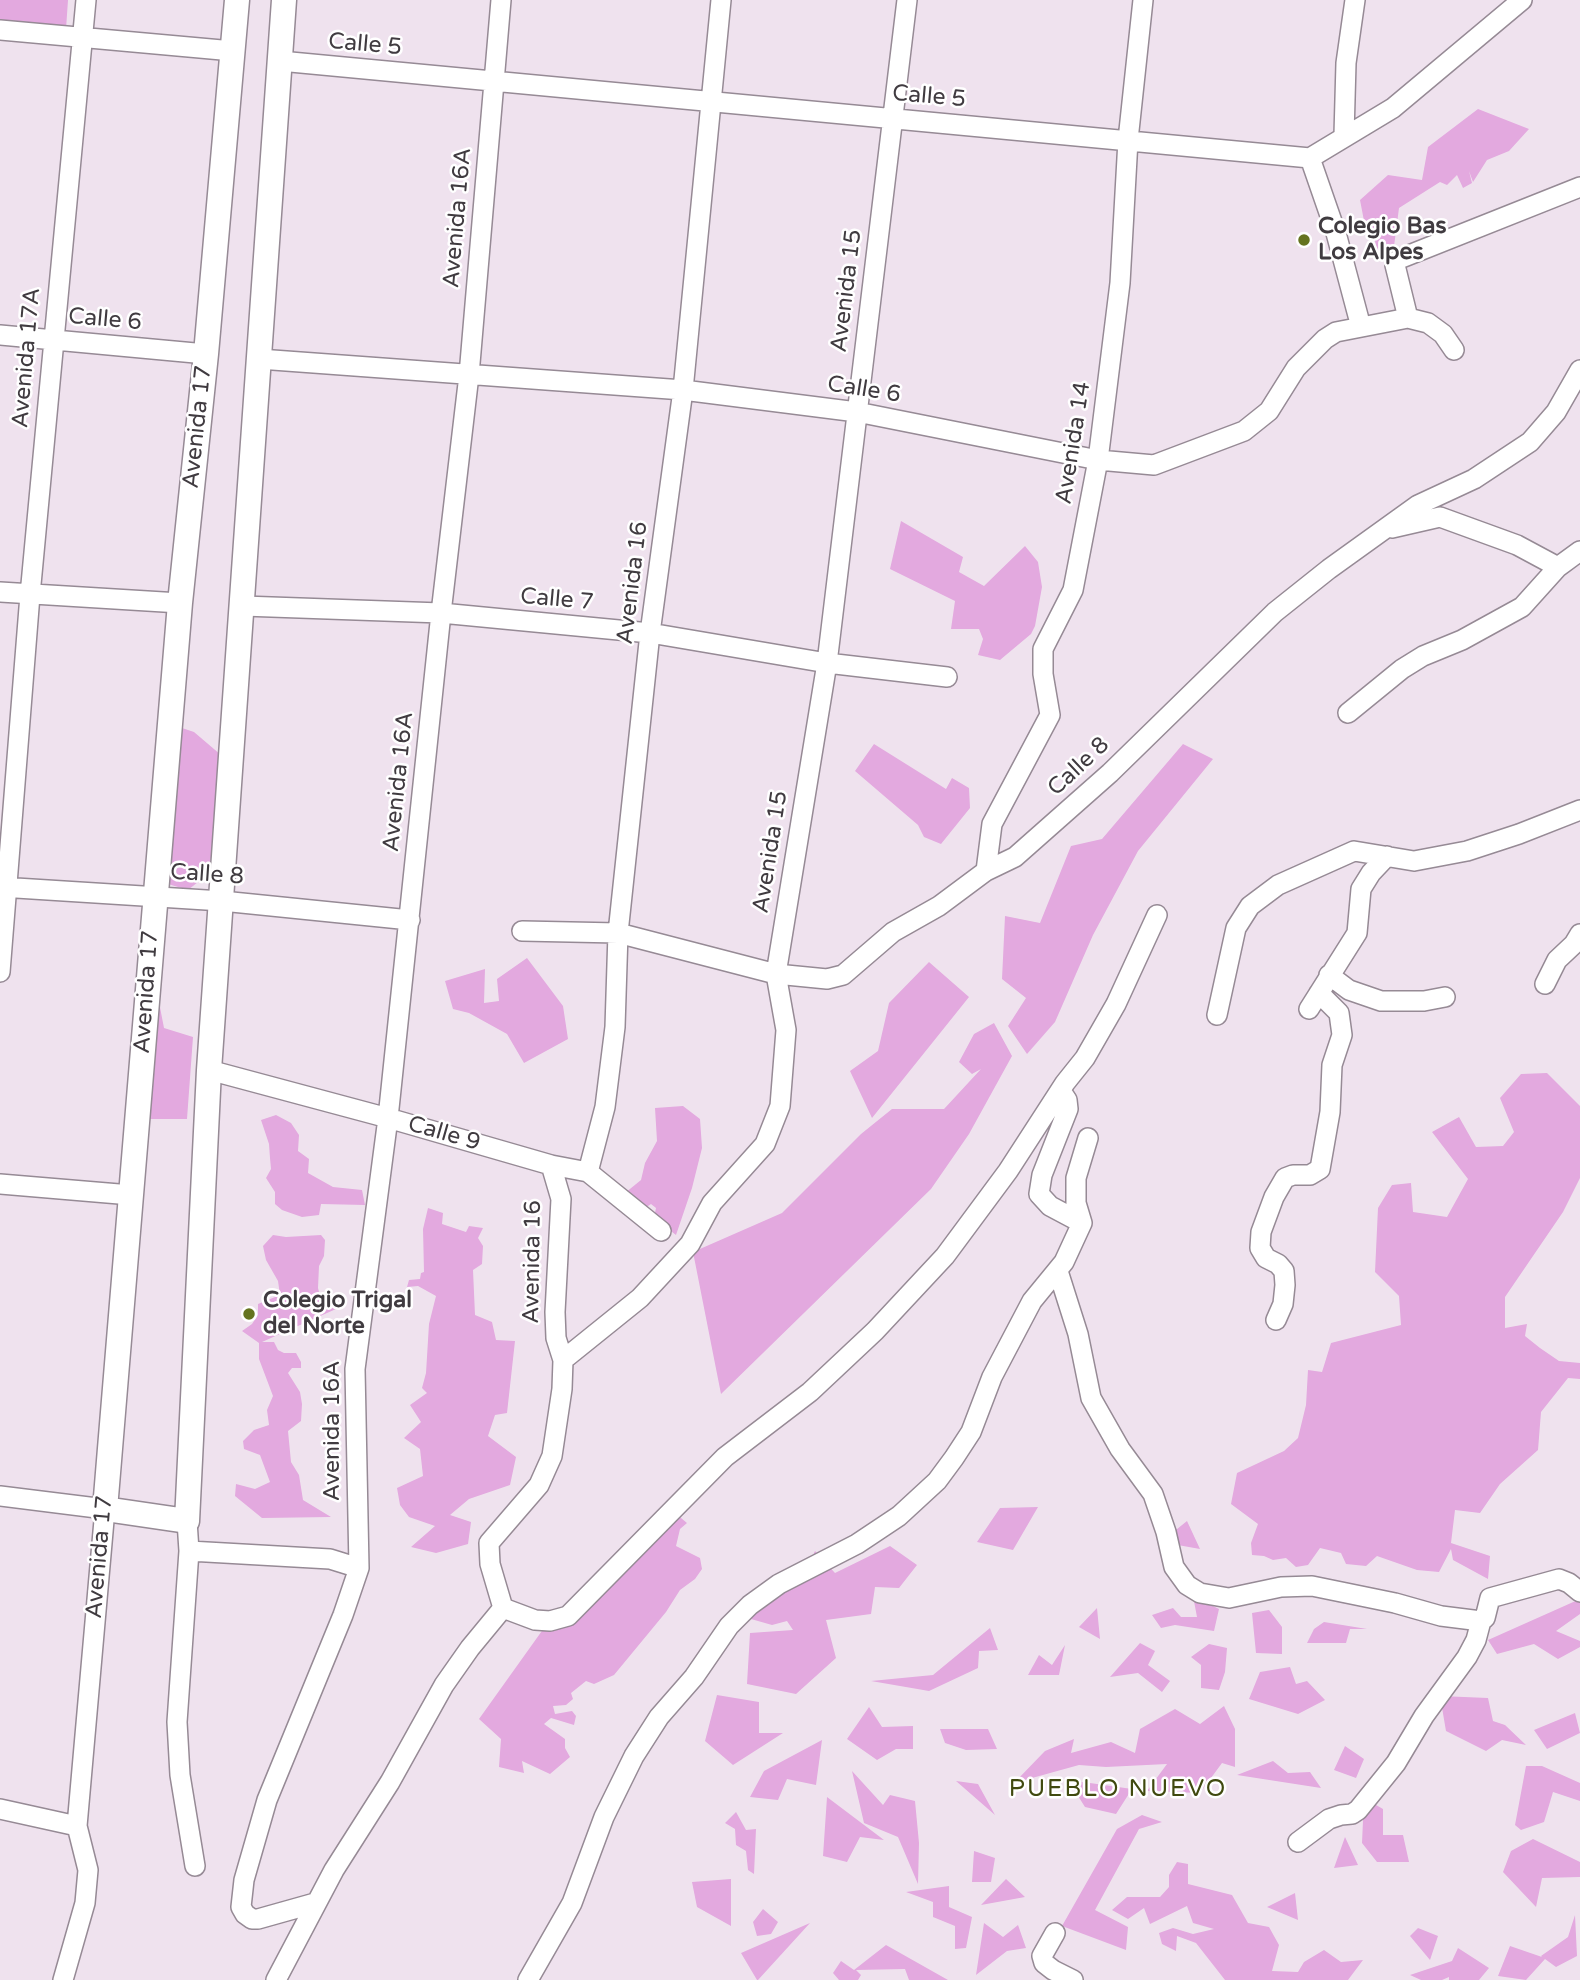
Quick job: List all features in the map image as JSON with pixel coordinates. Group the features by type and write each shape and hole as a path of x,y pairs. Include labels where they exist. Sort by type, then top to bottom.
{"main road":[{"name":"Avenida 17","path":"105,1509 154,896 237,0"},
{"path":"105,1509 187,1521 209,1070 284,0"}],"street":[{"name":"Avenida 17A","path":"0,972 3,887 86,0"},
{"name":"Avenida 16A","path":"315,1903 258,1919 252,1919 241,1907 244,1880 267,1800 344,1615 359,1568 355,1369 388,1118 469,375 501,0"},
{"name":"Avenida 16","path":"588,1172 605,1107 615,1027 618,933 650,633 683,390 721,0"},
{"name":"Avenida 15","path":"563,1360 640,1298 690,1244 712,1203 765,1144 780,1106 786,1030 776,974 827,663 907,0"},
{"name":"Avenida 14","path":"986,871 992,824 1049,715 1043,674 1043,649 1073,590 1098,460 1120,283 1128,141 1143,0"},
{"path":"1344,135 1346,63 1355,0"},
{"path":"1361,327 1336,233 1310,158 1344,135 1393,108 1522,0"},
{"path":"0,30 233,51"},
{"name":"Calle 5","path":"280,61 1310,158"},
{"path":"1454,349 1443,334 1428,323 1408,318 1395,265 1399,259 1580,187"},
{"name":"Calle 6","path":"259,359 683,390 857,412 1098,460 1154,465 1244,431 1269,411 1296,368 1325,339 1336,332 1408,318"},
{"name":"Calle 6","path":"0,335 206,354"},
{"name":"Calle 8","path":"522,931 618,933 776,974 827,979 842,975 893,932 939,906 986,871 1016,857 1111,773 1275,612 1381,530 1418,505 1474,479 1530,442 1556,412 1580,370"},
{"path":"1381,530 1440,517 1517,545 1558,566"},
{"path":"1348,713 1413,662 1462,640 1522,607 1558,566 1580,551"},
{"path":"0,592 180,603"},
{"name":"Calle 7","path":"243,606 441,613 650,633 827,663 947,677"},
{"path":"1217,1015 1236,928 1250,906 1278,885 1354,851 1414,861 1467,851 1580,810"},
{"path":"1276,1320 1283,1304 1284,1271 1278,1264 1266,1258 1260,1248 1261,1232 1273,1197 1285,1178 1310,1175 1320,1169 1330,1112 1332,1065 1342,1035 1339,1013 1314,1001 1357,933 1361,888 1387,856"},
{"name":"Calle 8","path":"3,887 222,901 410,920"},
{"path":"503,1608 535,1620 550,1621 568,1616 725,1457 810,1392 892,1312 944,1256 1008,1171 1085,1058 1116,1004 1157,915"},
{"path":"1545,984 1557,960 1574,944 1580,934"},
{"path":"1329,975 1349,990 1381,1001 1424,1002 1445,997"},
{"name":"Calle 9","path":"209,1070 551,1165 588,1172"},
{"path":"1061,1091 1067,1100 1068,1109 1042,1175 1039,1194 1050,1206 1082,1223"},
{"path":"528,1980 572,1903 604,1817 634,1756 659,1717 694,1677 729,1626 750,1605 779,1584 865,1539 898,1516 937,1481 971,1432 992,1377 1032,1301 1058,1270 1082,1223 1076,1203 1076,1178 1088,1138"},
{"name":"Avenida 16","path":"551,1165 561,1199 555,1312 556,1338 563,1360"},
{"path":"588,1172 661,1231"},
{"path":"0,1184 131,1195"},
{"path":"1058,1270 1078,1334 1091,1398 1120,1449 1153,1494 1167,1532 1174,1567 1187,1585 1200,1593 1229,1598 1280,1587 1312,1586 1395,1603 1441,1616 1481,1621"},
{"path":"503,1608 489,1564 489,1543 539,1485 552,1456 562,1389 563,1360"},
{"path":"0,1496 105,1509"},
{"name":"Avenida 17","path":"63,1980 85,1903 88,1870 77,1826 105,1509"},
{"path":"187,1521 189,1551 177,1722 180,1775 195,1866"},
{"path":"189,1551 330,1559 359,1568"},
{"path":"1298,1842 1329,1819 1358,1810 1396,1763 1424,1716 1467,1657 1476,1640 1481,1621 1485,1618 1490,1598 1559,1579 1580,1592"},
{"path":"276,1980 315,1903 390,1782 444,1685 470,1647 503,1608"},
{"path":"0,1809 77,1826"},
{"path":"1055,1933 1042,1956 1044,1963 1073,1980"}],"shaded area":[{"path":"0,0 68,0 66,29 0,24"},
{"path":"1478,109 1529,129 1509,151 1487,160 1473,182 1469,171 1472,183 1463,188 1457,175 1447,185 1440,182 1399,208 1393,254 1378,258 1372,223 1365,226 1360,200 1388,175 1422,180 1428,147"},
{"path":"901,521 963,557 959,572 984,586 1025,546 1038,562 1042,587 1031,634 1000,660 978,655 983,639 979,629 951,629 955,601 890,569"},
{"path":"176,726 194,732 221,755 217,825 208,874 188,890 168,884"},
{"path":"874,744 946,789 952,778 969,788 970,808 941,844 924,837 918,825 855,771"},
{"path":"1183,744 1213,759 1138,851 1093,935 1055,1022 1027,1054 1008,1026 1026,998 1002,979 1005,916 1040,923 1071,846 1102,839"},
{"path":"527,958 563,1006 568,1039 524,1063 507,1034 469,1013 453,1009 445,981 485,969 484,1003 499,1001 497,979"},
{"path":"929,962 969,997 872,1118 850,1071 878,1051 889,1003"},
{"path":"158,997 164,1028 193,1037 187,1119 142,1119"},
{"path":"994,1023 1012,1056 969,1134 931,1189 721,1394 693,1252 782,1213 861,1134 892,1109 944,1109 981,1069 972,1074 959,1062 974,1034"},
{"path":"1547,1073 1580,1106 1580,1178 1563,1212 1505,1297 1505,1328 1527,1324 1525,1336 1540,1348 1559,1361 1580,1363 1580,1379 1568,1378 1541,1412 1538,1450 1500,1484 1480,1513 1455,1510 1451,1543 1490,1556 1488,1579 1453,1560 1451,1549 1439,1572 1417,1570 1377,1556 1366,1566 1346,1564 1341,1553 1320,1548 1308,1565 1296,1567 1286,1558 1273,1560 1252,1555 1251,1543 1258,1524 1231,1504 1237,1473 1284,1451 1298,1438 1306,1405 1308,1370 1322,1372 1331,1343 1401,1325 1399,1296 1375,1272 1378,1208 1392,1185 1411,1183 1413,1212 1447,1217 1468,1179 1432,1132 1459,1117 1476,1147 1503,1146 1514,1132 1500,1098 1521,1074"},
{"path":"683,1106 700,1119 702,1148 676,1235 654,1218 656,1208 651,1204 645,1208 625,1193 641,1180 645,1163 657,1141 655,1108"},
{"path":"276,1115 291,1123 299,1135 298,1151 309,1159 308,1173 333,1187 362,1190 365,1205 321,1204 319,1215 302,1217 282,1210 275,1204 275,1192 266,1178 271,1169 269,1144 261,1120"},
{"path":"428,1208 443,1213 442,1224 466,1232 469,1226 483,1228 478,1238 483,1246 482,1264 473,1270 475,1315 492,1322 496,1340 515,1341 507,1413 495,1415 488,1436 516,1457 510,1485 469,1499 450,1515 471,1522 468,1544 436,1553 411,1547 435,1526 409,1517 400,1505 397,1488 423,1476 420,1449 404,1438 421,1422 410,1405 427,1393 422,1388 426,1373 429,1324 436,1296 418,1286 407,1287 409,1280 420,1279 421,1273 424,1272 423,1229"},
{"path":"273,1235 321,1235 325,1240 324,1256 319,1266 318,1288 322,1304 336,1309 262,1342 274,1342 278,1350 284,1353 296,1353 301,1362 301,1368 292,1368 288,1373 300,1392 302,1404 301,1421 288,1431 291,1462 299,1475 303,1500 331,1517 262,1518 235,1496 236,1484 255,1489 270,1482 260,1455 244,1449 243,1441 254,1430 269,1425 267,1410 273,1396 259,1359 259,1343 242,1331 252,1324 258,1315 258,1304 280,1295 278,1281 266,1260 263,1246"},
{"path":"1038,1507 1013,1550 977,1542 1000,1508"},
{"path":"675,1513 687,1523 680,1529 676,1546 700,1558 702,1569 695,1579 680,1590 666,1612 614,1675 594,1684 586,1681 571,1693 573,1699 566,1705 553,1706 555,1714 572,1711 576,1716 574,1725 551,1718 544,1724 565,1739 565,1748 570,1757 550,1774 522,1761 524,1773 499,1767 501,1739 479,1719 544,1628"},
{"path":"1187,1521 1200,1549 1161,1542"},
{"path":"890,1546 917,1565 899,1588 875,1587 871,1614 826,1620 836,1658 796,1694 747,1684 750,1633 793,1630 787,1621 772,1625 751,1619 761,1595 799,1585 815,1551 835,1573"},
{"path":"1193,1596 1219,1609 1214,1631 1175,1625 1161,1628 1152,1615 1173,1608 1181,1617 1197,1617"},
{"path":"1580,1599 1580,1614 1556,1631 1580,1641 1580,1647 1558,1659 1534,1644 1497,1654 1488,1640"},
{"path":"1097,1608 1100,1639 1079,1627"},
{"path":"1269,1610 1282,1627 1282,1654 1256,1653 1252,1613"},
{"path":"1324,1622 1367,1629 1350,1629 1346,1643 1307,1643 1314,1629"},
{"path":"990,1628 998,1650 979,1651 978,1668 929,1691 871,1681 933,1675"},
{"path":"1140,1643 1155,1651 1148,1665 1170,1681 1162,1692 1138,1673 1110,1677"},
{"path":"1209,1644 1227,1648 1225,1672 1219,1690 1201,1688 1201,1665 1191,1657"},
{"path":"1065,1645 1059,1675 1028,1675 1039,1655 1052,1665"},
{"path":"1290,1667 1296,1684 1307,1681 1325,1700 1298,1714 1249,1699 1260,1672"},
{"path":"717,1695 759,1702 759,1733 783,1733 733,1765 705,1741"},
{"path":"1440,1696 1488,1698 1493,1721 1505,1725 1526,1745 1502,1740 1486,1751 1446,1731"},
{"path":"1224,1706 1235,1729 1235,1767 1222,1763 1200,1793 1147,1791 1167,1764 1106,1767 1079,1765 1014,1783 1045,1751 1074,1739 1071,1753 1111,1742 1135,1753 1140,1729 1175,1709 1200,1724"},
{"path":"869,1707 882,1727 913,1726 913,1749 896,1749 877,1760 847,1739"},
{"path":"1575,1713 1580,1733 1547,1749 1534,1730"},
{"path":"940,1729 988,1729 997,1749 966,1750 945,1743"},
{"path":"822,1740 816,1785 787,1779 778,1800 750,1797 764,1771"},
{"path":"1345,1746 1364,1759 1356,1778 1334,1770"},
{"path":"1273,1761 1288,1773 1310,1772 1321,1788 1237,1775"},
{"path":"1526,1766 1542,1766 1580,1783 1580,1801 1553,1792 1544,1822 1521,1830 1515,1825"},
{"path":"852,1771 883,1805 890,1795 915,1801 919,1843 918,1884 898,1837 864,1823"},
{"path":"956,1781 978,1784 995,1815"},
{"path":"1083,1782 1132,1789 1116,1814 1085,1807 1071,1785"},
{"path":"827,1797 884,1840 860,1837 847,1862 823,1856"},
{"path":"1364,1798 1383,1809 1383,1835 1403,1835 1409,1862 1377,1862 1362,1843"},
{"path":"736,1812 746,1830 756,1829 754,1874 748,1870 746,1851 736,1845 735,1829 725,1823"},
{"path":"1142,1815 1162,1822 1139,1829 1095,1910 1128,1927 1126,1950 1062,1926 1117,1829"},
{"path":"1345,1837 1358,1865 1334,1868"},
{"path":"1533,1839 1580,1862 1580,1877 1542,1878 1536,1907 1503,1872 1511,1851"},
{"path":"974,1851 995,1858 991,1882 972,1882"},
{"path":"1177,1862 1188,1864 1188,1884 1232,1895 1248,1923 1269,1927 1279,1945 1272,1971 1298,1972 1304,1962 1324,1950 1341,1962 1363,1960 1348,1980 1225,1980 1196,1943 1177,1936 1176,1951 1162,1944 1159,1933 1173,1928 1193,1934 1214,1929 1193,1923 1187,1906 1150,1924 1144,1908 1128,1919 1112,1910 1127,1897 1160,1897 1169,1887 1169,1875"},
{"path":"731,1879 731,1926 697,1907 692,1882"},
{"path":"1006,1879 1025,1897 981,1905"},
{"path":"949,1886 949,1907 972,1917 966,1948 955,1949 955,1926 933,1917 933,1902 906,1892"},
{"path":"1295,1893 1298,1920 1267,1907"},
{"path":"763,1909 778,1922 771,1934 757,1936 753,1922"},
{"path":"1575,1915 1577,1956 1556,1967 1545,1959 1526,1980 1498,1976 1510,1946 1542,1957 1568,1937"},
{"path":"810,1923 758,1980 757,1980 741,1953"},
{"path":"984,1923 1003,1937 1018,1925 1026,1948 1007,1951 976,1975"},
{"path":"1418,1928 1438,1936 1430,1960 1410,1936"},
{"path":"886,1945 948,1980 909,1980 905,1969 856,1970 861,1975 858,1980 839,1980 833,1973 841,1961 854,1970"},
{"path":"1458,1948 1489,1968 1479,1980 1449,1980 1449,1977 1442,1980 1421,1980 1410,1975 1452,1961"}],"place":[{"name":"Colegio Bas Los Alpes","path":"1304,240"},
{"name":"Colegio Trigal del Norte","path":"249,1314"}],"district":[{"name":"PUEBLO NUEVO","path":"1118,1790"}]}
